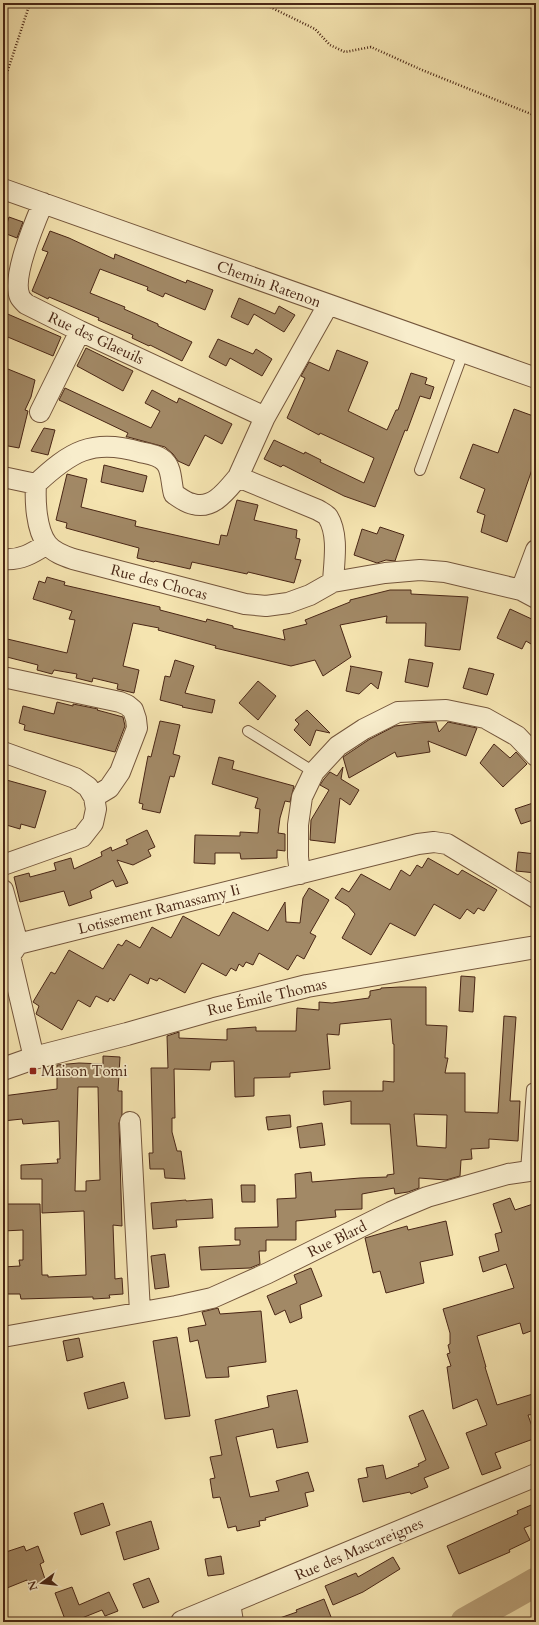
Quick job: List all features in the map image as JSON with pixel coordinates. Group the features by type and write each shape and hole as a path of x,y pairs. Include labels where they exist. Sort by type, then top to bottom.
{"street":[{"name":"Chemin Ratenon","path":"3,189 536,378"},
{"name":"Rue des Glaeuils","path":"43,203 30,234 19,283 20,297 26,304 80,331 265,417"},
{"path":"3,559 20,558 33,553 47,544 42,534 35,505 36,484 64,459 88,448 102,446 127,448 156,456 165,462 170,470 174,494 193,504 207,504 221,496 238,477 265,417 328,305"},
{"path":"40,412 80,331"},
{"path":"3,476 36,484"},
{"path":"238,477 312,507 327,517 333,533 335,547 333,582"},
{"name":"Rue des Chocas","path":"47,544 59,554 73,559 245,604 266,606 288,603 310,595 333,582 385,573 420,570 445,572 528,594"},
{"path":"528,594 536,550"},
{"path":"3,677 120,702 133,710 137,728 120,772 109,788 94,797"},
{"path":"300,874 298,857 299,818 302,797 314,772 338,746 364,729 398,712 446,710 485,718 516,736 536,756"},
{"path":"3,752 75,778 88,787 94,797 96,809 93,823 82,837 3,865"},
{"name":"Lotissement Ramassamy Ii","path":"10,953 300,874 418,844 434,842 447,844 536,898"},
{"path":"3,890 10,953 34,1058"},
{"name":"Rue Émile Thomas","path":"3,1070 34,1058 214,1009 307,986 536,947"},
{"path":"130,1122 140,1312"},
{"name":"Rue Blard","path":"3,1337 176,1306 212,1298 268,1273 391,1212 428,1197 508,1174 531,1170"},
{"name":"Rue des Mascareignes","path":"182,1622 231,1612 536,1475"}],"lane":[{"path":"420,470 463,352"},
{"path":"248,731 314,772"},
{"path":"531,1170 532,1090"}],"path":[{"path":"3,85 30,3"},
{"path":"262,3 315,29 330,45 345,52 372,47 422,70 536,116"}],"building":[{"path":"9,217 23,222 17,238 4,233"},
{"path":"50,231 69,238 114,259 115,254 186,283 187,280 213,290 205,310 165,293 163,297 147,290 148,287 100,269 90,293 125,307 124,309 158,324 158,326 192,342 182,361 132,338 133,335 98,320 99,318 49,297 48,299 32,291 48,252 42,250"},
{"path":"239,298 275,314 279,306 295,315 284,332 254,314 248,325 231,317"},
{"path":"3,312 61,337 53,356 3,335"},
{"path":"218,339 253,354 256,349 272,359 262,376 230,358 226,366 209,357"},
{"path":"86,348 133,371 123,391 77,366"},
{"path":"337,350 368,362 348,411 387,430 396,410 398,410 411,373 427,378 425,384 434,387 430,399 420,396 375,507 344,496 283,465 281,467 264,459 274,440 304,454 305,452 321,460 320,462 364,483 374,458 320,433 319,435 287,418 305,378 301,376 309,362 329,371"},
{"path":"3,367 35,380 31,397 25,410 28,411 19,448 3,445"},
{"path":"65,388 151,428 160,411 145,403 152,390 177,403 179,398 232,424 222,444 205,435 189,466 178,461 165,447 126,437 128,433 59,400"},
{"path":"514,409 536,417 536,458 507,542 481,532 485,515 477,512 485,489 460,478 473,444 498,453"},
{"path":"44,428 55,430 48,455 31,451"},
{"path":"104,465 147,476 143,492 101,482"},
{"path":"67,474 87,479 81,507 136,521 135,526 219,545 221,535 227,536 237,500 258,505 254,520 297,530 296,538 300,539 295,559 301,560 294,583 248,572 247,574 192,562 190,569 137,558 139,548 66,528 67,523 56,520"},
{"path":"380,527 404,535 395,561 386,560 377,563 354,555 362,529 377,534"},
{"path":"47,577 65,582 64,585 160,607 160,610 206,622 207,619 233,626 233,628 285,640 283,630 307,624 305,620 350,602 350,600 390,590 411,590 411,594 468,597 460,650 425,646 426,623 386,623 387,616 340,625 351,657 323,676 315,660 291,666 215,648 216,646 158,630 159,628 133,623 123,666 139,670 134,693 117,689 118,684 93,678 92,682 76,678 77,674 54,670 52,674 37,670 38,665 3,656 3,638 67,653 75,620 69,619 72,611 33,599 39,581 45,583"},
{"path":"510,609 536,621 536,647 526,641 522,649 497,638"},
{"path":"409,659 433,663 428,687 405,682"},
{"path":"175,660 194,666 185,693 215,700 212,713 182,707 183,706 160,700 165,676 170,677"},
{"path":"350,666 382,672 378,689 371,683 359,694 346,691"},
{"path":"469,668 494,674 487,695 463,688"},
{"path":"258,681 276,696 258,720 239,703"},
{"path":"57,702 73,706 73,704 98,709 97,710 123,717 125,726 115,752 24,730 25,725 19,723 23,706 54,714"},
{"path":"307,710 330,733 316,730 310,746 294,730 299,724 295,720"},
{"path":"160,721 180,725 173,754 180,756 174,777 170,776 160,813 142,809 143,804 139,803 148,756 151,757"},
{"path":"436,722 439,732 448,722 477,728 466,756 428,741 430,752 397,757 395,752 349,778 343,757 370,739 395,726"},
{"path":"494,744 510,758 516,752 527,764 503,787 480,763"},
{"path":"219,757 234,761 232,769 294,786 290,802 285,801 280,818 278,833 285,834 285,851 277,850 277,858 241,859 240,853 215,853 215,864 194,863 195,835 240,836 240,832 258,833 260,809 255,808 258,798 212,784"},
{"path":"343,767 341,779 359,790 350,805 340,798 335,843 310,840 311,820 329,790 320,785 330,772 337,776"},
{"path":"3,779 46,791 35,828 21,824 20,829 3,824"},
{"path":"536,802 536,819 521,824 515,809"},
{"path":"147,830 155,847 148,850 151,856 133,865 117,860 128,883 116,887 113,880 90,891 92,898 69,906 64,891 20,902 14,877 29,873 30,877 56,870 54,863 71,858 74,869 102,856 101,852 111,847 112,851 128,844 126,840"},
{"path":"518,852 536,854 536,873 516,871"},
{"path":"428,858 458,875 462,870 497,890 484,911 478,908 474,914 467,909 460,919 434,904 415,936 390,923 371,955 342,938 355,914 348,906 335,898 342,888 349,892 361,874 390,890 401,870 410,876 417,865 422,868"},
{"path":"309,888 329,900 310,933 316,936 304,959 297,955 288,970 259,953 253,965 246,962 243,967 239,964 236,971 231,968 226,976 202,963 185,993 159,978 157,981 150,978 148,984 130,974 114,1001 110,998 108,1002 96,996 90,1007 78,1000 62,1030 36,1014 39,1006 33,1002 51,972 55,974 69,950 103,969 118,944 122,946 126,940 140,948 152,927 171,938 183,916 219,936 233,912 268,931 285,902 286,922 300,923 303,898"},
{"path":"461,976 475,977 473,1012 459,1011"},
{"path":"426,987 426,1025 447,1026 445,1058 448,1058 445,1073 465,1073 465,1112 498,1113 504,1016 516,1017 510,1101 520,1101 518,1141 489,1139 489,1148 471,1149 472,1159 461,1160 460,1176 446,1180 419,1178 419,1188 408,1192 395,1194 394,1188 362,1194 362,1209 335,1210 336,1217 296,1221 296,1240 266,1240 266,1251 259,1251 260,1264 250,1268 201,1270 199,1247 240,1245 240,1240 235,1240 235,1228 278,1227 277,1199 296,1198 295,1174 311,1172 312,1182 387,1177 387,1175 394,1174 390,1124 351,1124 351,1101 324,1105 323,1091 383,1091 383,1081 394,1082 394,1044 391,1019 340,1024 339,1035 327,1034 330,1069 290,1073 290,1077 254,1078 254,1096 235,1097 234,1061 211,1062 210,1070 174,1069 175,1118 172,1118 172,1132 177,1151 181,1151 185,1179 165,1178 164,1169 150,1169 149,1153 153,1153 151,1068 168,1068 167,1036 179,1032 179,1038 227,1040 227,1029 256,1027 256,1031 296,1031 297,1008 319,1010 319,1002 332,1003 369,998 370,991 381,988","holes":["414,1114 447,1115 446,1148 417,1146"]},
{"path":"103,1056 120,1057 118,1091 122,1091 122,1115 119,1123 122,1226 113,1225 115,1279 122,1278 123,1294 109,1295 110,1298 93,1299 93,1297 21,1299 20,1294 3,1294 3,1267 20,1266 19,1260 23,1260 23,1230 3,1231 3,1204 40,1204 42,1275 48,1275 48,1277 86,1275 84,1211 42,1213 42,1179 21,1179 21,1165 58,1163 57,1159 60,1159 59,1121 23,1124 22,1119 3,1121 3,1096 57,1089 57,1065 79,1063 103,1064","holes":["78,1087 98,1087 100,1180 86,1181 86,1191 75,1191"]},
{"path":"290,1115 291,1127 268,1130 266,1117"},
{"path":"322,1123 325,1145 300,1148 297,1127"},
{"path":"241,1185 255,1185 255,1202 242,1202"},
{"path":"510,1198 515,1210 536,1203 536,1329 523,1334 520,1323 477,1336 497,1405 536,1393 536,1414 528,1415 536,1438 495,1453 501,1468 482,1475 466,1433 487,1425 477,1399 453,1409 447,1367 451,1366 447,1354 450,1353 448,1345 450,1344 450,1333 443,1309 514,1288 506,1264 483,1272 479,1257 499,1251 495,1234 502,1232 493,1204"},
{"path":"212,1199 213,1218 176,1220 177,1227 153,1229 151,1203"},
{"path":"446,1221 453,1255 420,1262 424,1283 386,1293 380,1271 373,1273 365,1238 407,1226 408,1230"},
{"path":"165,1254 169,1287 155,1289 151,1256"},
{"path":"311,1268 322,1296 300,1305 302,1318 290,1323 285,1310 275,1315 267,1296 297,1283 294,1275"},
{"path":"218,1308 220,1314 261,1311 266,1362 228,1367 229,1377 206,1378 198,1340 190,1342 188,1328 206,1325 202,1312"},
{"path":"177,1337 190,1416 165,1419 153,1341"},
{"path":"79,1338 83,1357 67,1361 63,1341"},
{"path":"124,1382 128,1398 88,1409 84,1393"},
{"path":"297,1390 308,1442 277,1448 273,1429 236,1437 250,1497 279,1491 276,1481 308,1472 314,1491 305,1493 308,1506 265,1518 266,1520 259,1521 260,1526 237,1531 236,1526 228,1528 220,1497 213,1498 210,1479 215,1478 210,1457 222,1455 215,1420 269,1407 267,1396"},
{"path":"423,1410 449,1468 424,1478 428,1487 411,1494 410,1492 363,1502 358,1479 368,1477 366,1468 383,1465 386,1479 419,1466 418,1464 426,1460 409,1416"},
{"path":"103,1503 110,1525 81,1535 74,1513"},
{"path":"536,1503 536,1523 524,1528 530,1540 509,1550 510,1552 459,1574 447,1546 518,1514 517,1511"},
{"path":"151,1521 159,1549 124,1560 116,1532"},
{"path":"24,1546 26,1551 38,1546 44,1562 40,1564 46,1582 29,1588 27,1580 7,1588 3,1578 3,1553"},
{"path":"221,1556 224,1574 208,1576 205,1559"},
{"path":"393,1557 400,1569 363,1592 333,1605 325,1586 356,1573 358,1577"},
{"path":"149,1578 159,1602 143,1608 133,1584"},
{"path":"72,1587 79,1605 109,1592 118,1611 105,1616 102,1610 72,1622 66,1622 55,1593"},
{"path":"324,1599 333,1622 274,1622 274,1620 297,1612 296,1610"}],"waterway":[{"path":"465,1622 536,1582"}],"place":[{"name":"Maison Tomi","path":"33,1071"}]}
